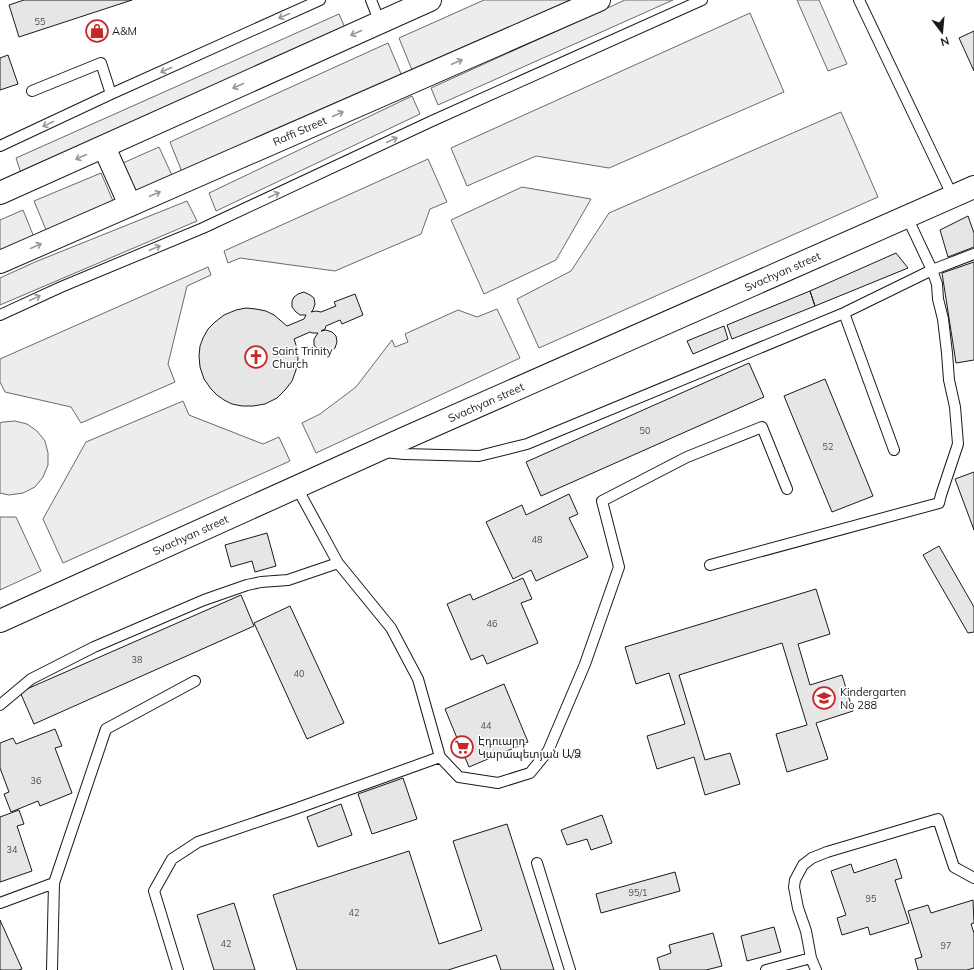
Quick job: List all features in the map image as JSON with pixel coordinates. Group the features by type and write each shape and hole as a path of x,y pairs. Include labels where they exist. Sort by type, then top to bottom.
{"main road":[{"path":"0,193 430,0"},
{"name":"Raffi Street","path":"0,262 599,0"},
{"path":"104,146 130,205"},
{"name":"Svachyan street","path":"0,621 296,486 907,218 974,187"}],"lane":[{"path":"0,146 111,94 320,0"},
{"path":"371,0 380,23"},
{"path":"0,315 61,287 202,228 432,121 702,0"},
{"path":"859,0 952,197"},
{"path":"32,91 101,63 111,94"},
{"path":"710,565 939,503 958,444 955,407 949,380 943,319 938,299 937,284 932,270 907,218"},
{"path":"377,451 404,454 478,456 527,444 844,313 932,270 974,254"},
{"path":"844,313 894,450"},
{"path":"296,486 338,563 391,628 418,679 440,757 459,777 498,783 530,772 548,751 585,664 620,567 602,501 686,457 762,427 787,489"},
{"path":"0,705 30,680 94,647 177,612 247,585 261,582 288,580 338,563"},
{"path":"52,970 54,883 106,729 195,681"},
{"path":"178,970 154,891 172,858 198,842 440,757"},
{"path":"816,970 811,958 806,931 798,908 794,887 795,880 803,865 812,858 827,852 938,819 954,867 974,878"},
{"path":"537,863 570,970"},
{"path":"0,903 54,883"},
{"path":"766,970 811,958"}],"shaded area":[{"path":"484,0 570,0 412,70 399,38"},
{"path":"625,0 673,0 438,105 431,88"},
{"path":"797,0 819,0 847,64 828,71"},
{"path":"750,13 784,92 609,168 536,156 467,186 451,148"},
{"path":"339,14 346,30 22,176 16,158"},
{"path":"388,43 402,76 184,177 170,142"},
{"path":"412,96 420,114 216,211 209,193"},
{"path":"841,112 878,197 539,348 517,299 571,271 609,213"},
{"path":"159,147 175,182 137,197 123,163"},
{"path":"428,159 447,202 430,209 421,234 335,271 240,258 228,263 224,251"},
{"path":"101,173 116,208 49,237 34,201"},
{"path":"522,187 591,199 556,260 484,294 451,220"},
{"path":"187,201 197,221 0,305 0,278 35,262"},
{"path":"23,210 36,242 0,258 0,220"},
{"path":"208,267 211,275 187,286 168,364 175,382 81,423 71,407 5,392 0,382 0,359"},
{"path":"497,309 520,358 316,453 302,423 320,414 356,387 392,340 395,347 408,342 405,334 458,310 477,317"},
{"path":"183,401 189,415 263,444 279,437 290,461 63,563 43,519 86,442"},
{"path":"15,421 27,424 37,431 45,441 48,453 48,465 43,477 35,487 23,493 9,495 0,493 0,423"},
{"path":"0,517 16,517 41,571 0,590"}],"building":[{"path":"24,0 132,0 19,37 9,5"},
{"path":"974,31 974,71 959,38"},
{"path":"8,55 18,84 0,90 0,58"},
{"path":"968,216 974,233 974,247 948,257 940,230"},
{"path":"896,253 908,268 815,306 810,291"},
{"path":"974,262 974,360 956,363 942,273"},
{"path":"810,291 815,306 732,339 727,325"},
{"path":"304,292 314,298 315,304 311,312 321,312 336,306 334,302 355,294 363,315 342,324 340,320 326,326 325,329 321,331 326,330 332,332 336,336 337,342 335,348 328,353 322,353 314,345 314,339 318,333 310,332 294,339 298,359 296,370 292,381 277,398 265,404 242,406 232,404 217,395 204,379 200,367 200,346 208,329 224,315 246,308 266,311 274,315 287,326 304,319 306,315 300,315 292,307 294,297"},
{"path":"724,326 728,339 693,354 687,341"},
{"path":"749,363 764,397 541,496 526,462"},
{"path":"825,379 873,496 832,512 784,396"},
{"path":"974,472 974,530 955,479"},
{"path":"569,494 578,514 569,518 588,557 536,581 531,570 513,579 486,522 522,505 526,515"},
{"path":"267,533 276,566 255,572 252,561 231,567 225,545"},
{"path":"939,546 974,607 974,632 968,633 923,555"},
{"path":"523,578 532,599 521,603 538,643 487,664 483,655 471,660 447,604 470,594 473,600"},
{"name":"Kindergarten No 288","path":"816,589 830,634 798,644 810,685 842,675 853,711 816,723 828,759 787,772 776,734 807,725 782,643 679,675 705,760 730,753 740,784 705,795 694,757 657,769 647,736 685,724 669,673 636,684 625,647"},
{"path":"241,595 254,626 34,724 20,692"},
{"path":"290,606 344,723 307,739 254,623"},
{"path":"504,684 528,742 469,767 445,709"},
{"path":"55,729 62,746 55,748 72,793 40,806 38,801 11,812 4,794 9,792 0,768 0,743 13,738 16,744"},
{"path":"403,778 417,819 372,834 358,794"},
{"path":"341,804 352,835 318,847 307,817"},
{"path":"19,810 24,824 17,826 32,871 0,882 0,817"},
{"path":"602,815 612,843 591,850 587,839 567,845 561,830"},
{"path":"507,824 554,970 501,970 496,955 448,970 297,970 273,895 409,851 439,944 482,930 453,841"},
{"path":"896,859 902,878 895,880 909,923 870,935 868,927 842,935 837,918 846,915 831,871 851,864 854,873"},
{"path":"675,872 680,891 601,913 596,894"},
{"path":"973,900 974,923 971,924 974,933 974,968 967,970 918,970 915,959 922,957 908,911 928,905 931,913"},
{"path":"234,903 255,970 214,970 197,915"},
{"path":"0,920 22,969 0,970"},
{"path":"774,927 781,952 747,961 741,936"},
{"path":"713,933 722,966 706,970 660,970 657,958 671,953 669,945"}],"place":[{"name":"A&M","path":"97,31"},
{"name":"Saint Trinity Church","path":"256,357"},
{"name":"Kindergarten No 288","path":"824,698"},
{"name":"Էդուարդ Կարապետյան Ա/Ձ","path":"462,747"}]}
